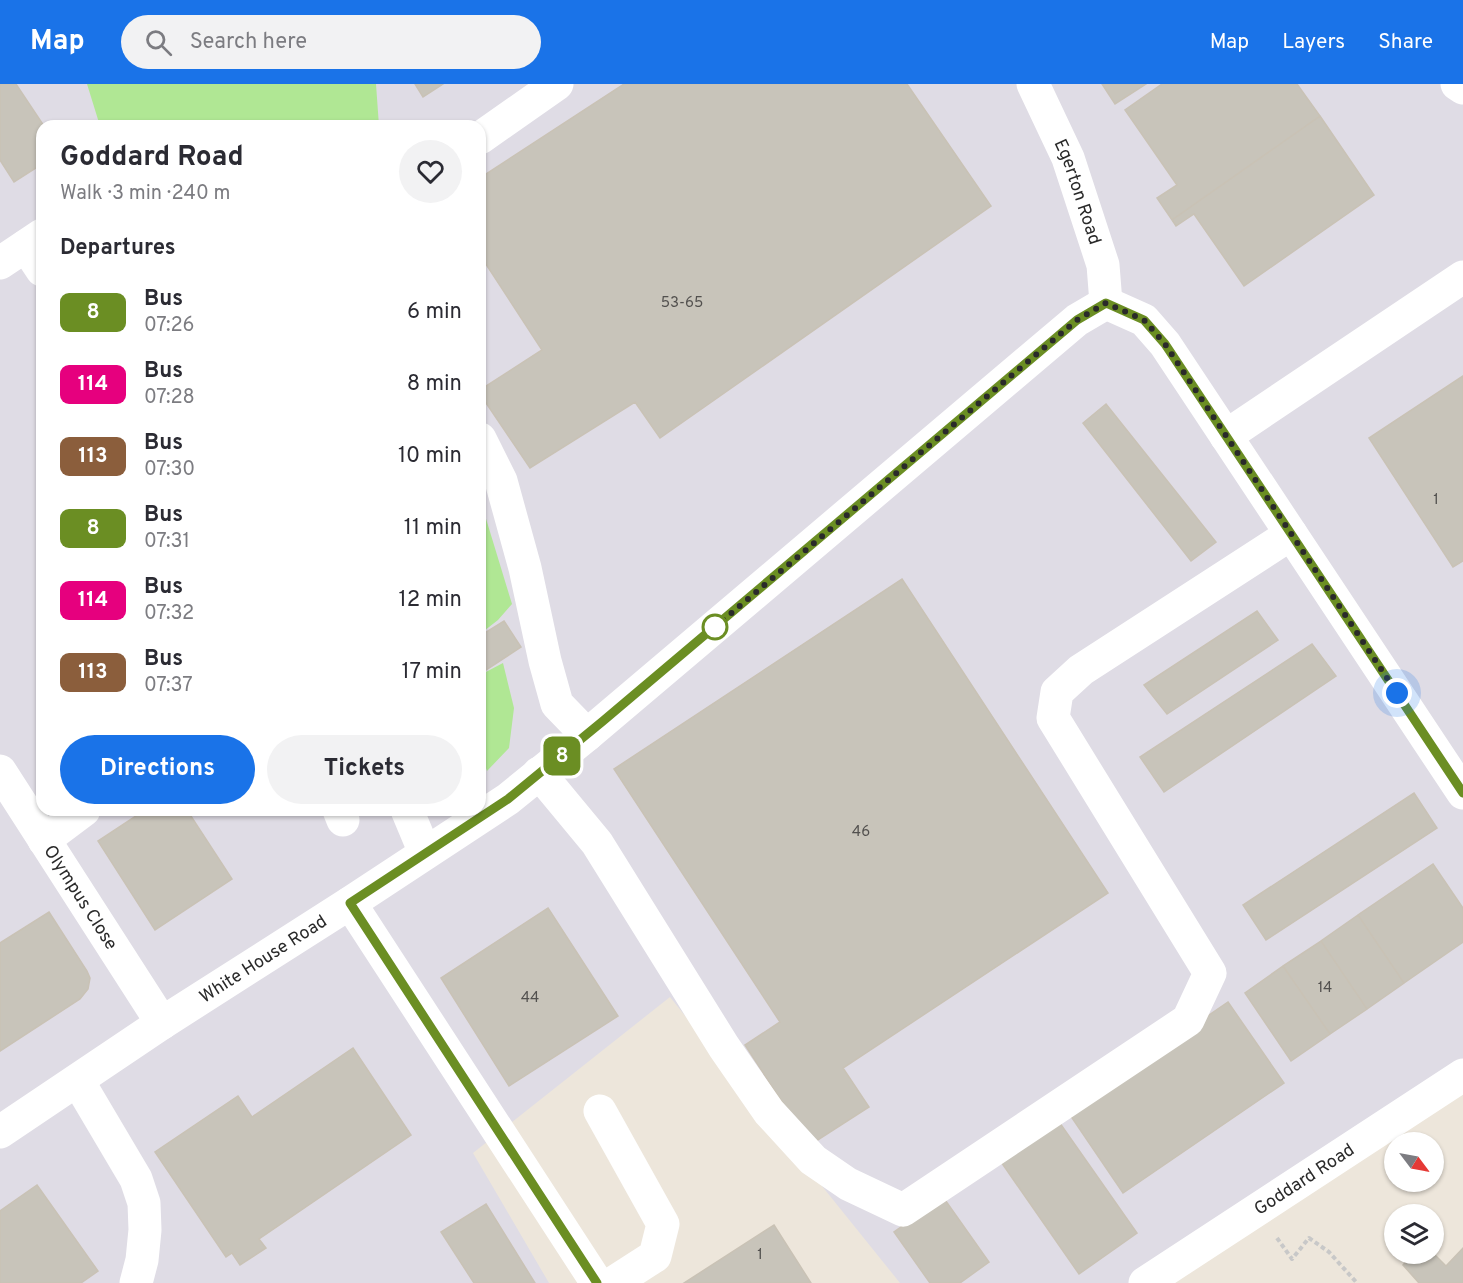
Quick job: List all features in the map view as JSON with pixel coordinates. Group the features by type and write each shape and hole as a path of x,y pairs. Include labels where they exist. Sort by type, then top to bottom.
{"street":[{"path":"486,134 556,84"},
{"name":"Egerton Road","path":"1034,84 1068,158 1103,265 1106,303"},
{"path":"1457,84 1463,88"},
{"path":"1226,436 1315,374 1463,278"},
{"path":"1106,303 1144,320 1165,344 1463,793"},
{"name":"White House Road","path":"486,813 508,799 587,735 1077,320 1106,303"},
{"path":"486,450 501,481 525,568 544,661 557,704 587,735"},
{"path":"539,773 597,843 724,1047 770,1112 813,1160 848,1184 903,1210 1188,1020 1210,973 1053,718 1057,693 1082,670 1291,534"},
{"name":"Olympus Close","path":"0,771 162,1023"},
{"path":"44,840 76,816"},
{"path":"410,816 425,853"},
{"name":"White House Road","path":"0,1132 162,1023 482,816"},
{"path":"350,903 597,1283"},
{"name":"Goddard Road","path":"1396,1132 1463,1075"},
{"path":"78,1081 136,1179 144,1203 145,1230 142,1260 136,1283"},
{"path":"600,1111 663,1224 655,1256 613,1283"},
{"name":"Goddard Road","path":"1145,1283 1384,1142"}],"path":[{"path":"1276,1238 1292,1259 1309,1238 1329,1252 1357,1283"}],"shaded area":[{"path":"0,84 1463,84 1463,1075 1147,1283 900,1283 670,997 473,1153 549,1283 0,1283"}],"green space":[{"path":"87,84 376,84 379,120 98,120"},
{"path":"486,519 512,604 486,629"},
{"path":"503,663 514,708 509,748 487,771 486,768 486,672"}],"building":[{"path":"0,84 16,84 40,120 36,120 36,168 14,182 0,160"},
{"path":"415,84 443,84 423,97"},
{"path":"624,84 907,84 991,206 660,438 635,402 530,468 486,403 486,386 542,350 486,264 486,174"},
{"path":"1102,84 1146,84 1115,104"},
{"path":"1162,84 1297,84 1320,116 1172,220 1157,198 1177,185 1125,110"},
{"path":"1320,116 1374,195 1244,286 1194,214 1176,226 1172,220"},
{"path":"1463,376 1463,561 1453,567 1369,438"},
{"path":"1106,404 1216,542 1191,561 1083,423"},
{"path":"902,579 1108,893 843,1068 869,1107 810,1145 745,1045 780,1022 614,769"},
{"path":"1257,611 1278,640 1167,714 1144,685"},
{"path":"504,621 521,647 486,670 486,632"},
{"path":"1312,644 1336,676 1164,792 1140,757"},
{"path":"1414,793 1437,828 1266,940 1243,905"},
{"path":"136,816 191,816 232,879 155,930 98,841"},
{"path":"1433,864 1463,908 1463,942 1404,983 1358,915"},
{"path":"548,908 618,1016 509,1086 441,978"},
{"path":"49,912 87,971 90,978 88,989 80,999 0,1051 0,943"},
{"path":"1358,915 1404,983 1367,1009 1321,941"},
{"path":"1321,941 1367,1009 1330,1034 1283,966"},
{"path":"1283,966 1330,1034 1291,1061 1245,993"},
{"path":"1228,1002 1284,1083 1123,1193 1068,1112"},
{"path":"353,1048 411,1135 259,1239 266,1248 240,1265 232,1253 226,1257 155,1152 238,1096 252,1117"},
{"path":"1057,1119 1137,1233 1079,1274 999,1159"},
{"path":"37,1185 98,1271 81,1283 0,1283 0,1211"},
{"path":"943,1197 989,1262 960,1283 930,1283 894,1232"},
{"path":"486,1204 535,1283 474,1283 441,1232"},
{"path":"774,1225 811,1283 684,1283"},
{"path":"1463,1248 1463,1283 1419,1283 1403,1265 1444,1264 1446,1266"}],"bus line":[{"name":"8","path":"486,813 508,799 603,721 1077,320 1106,303 1144,320 1165,344 1463,793"},
{"name":"8","path":"482,816 350,903 384,952 597,1283"}],"route":[{"path":"715,627 1077,320 1106,303 1144,320 1165,344 1397,693"}]}
